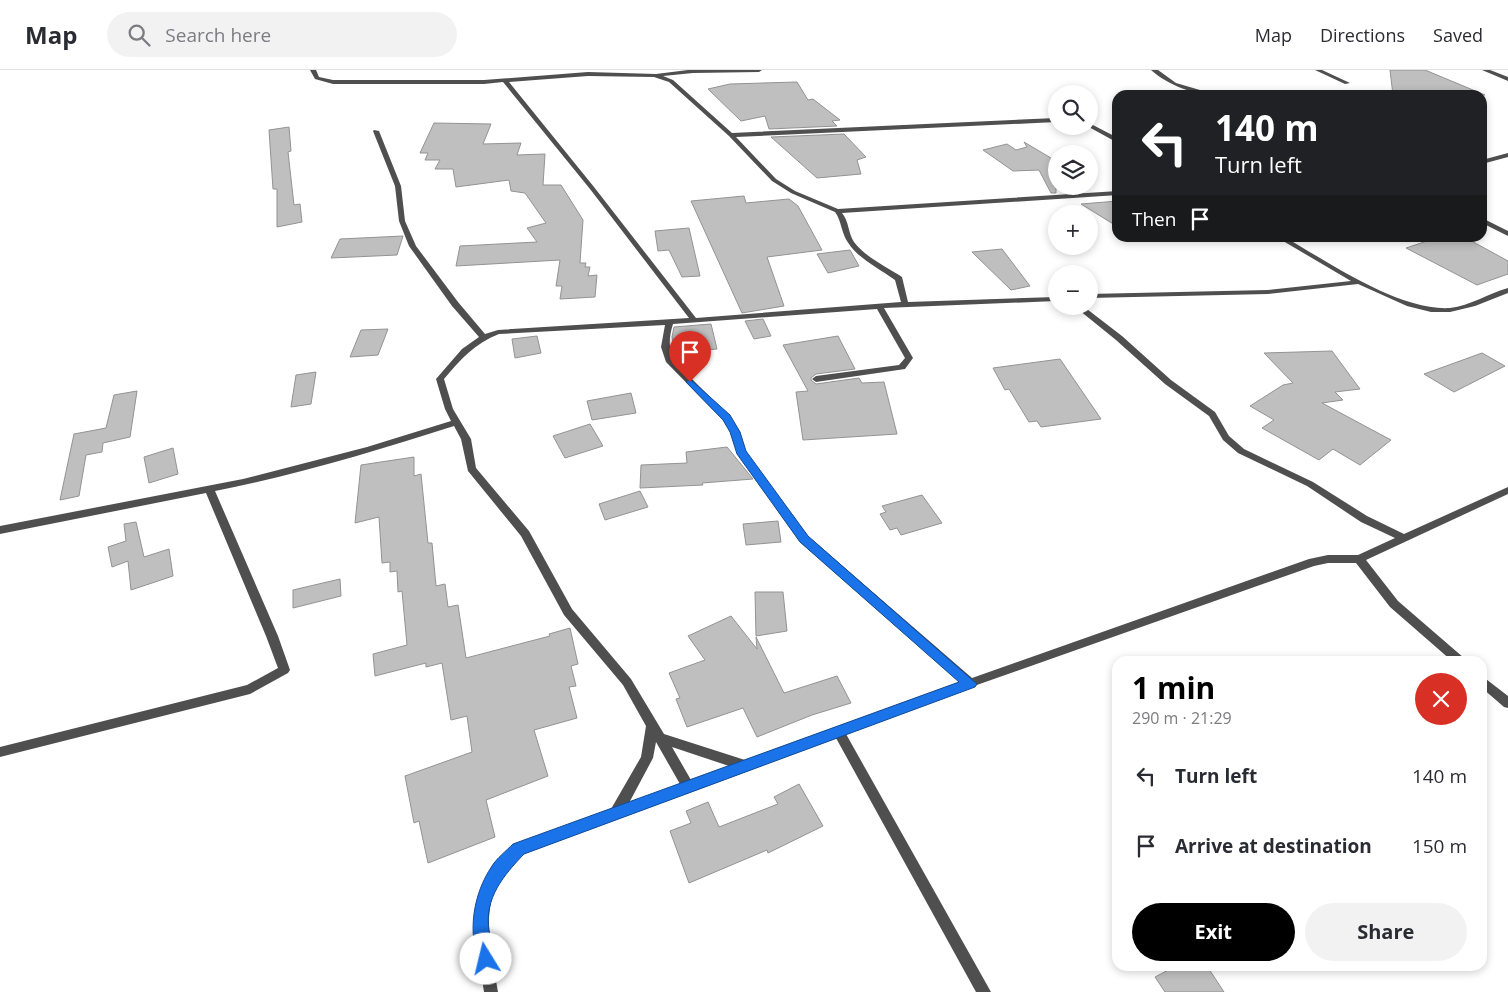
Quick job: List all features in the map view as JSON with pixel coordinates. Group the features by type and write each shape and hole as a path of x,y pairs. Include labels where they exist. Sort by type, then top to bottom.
{"street":[{"path":"314,70 317,78 333,82 505,81 588,74 655,75 693,70 759,70"},
{"path":"1154,70 1174,84 1196,90"},
{"path":"1318,70 1347,83"},
{"path":"1485,70 1508,78"},
{"path":"655,75 670,81 731,135 774,180 786,188 837,211 842,217 845,232 852,244 860,252 899,279 904,304"},
{"path":"505,81 592,188 694,320"},
{"path":"731,135 1048,120"},
{"path":"376,131 398,186 402,221 412,246 454,304 483,337"},
{"path":"1098,131 1112,138"},
{"path":"1487,161 1508,155"},
{"path":"837,211 1112,193"},
{"path":"1487,223 1508,234"},
{"path":"1289,242 1359,282 1393,298 1432,309 1450,310 1508,290"},
{"path":"1098,296 1268,292 1359,282"},
{"path":"688,787 628,682 568,612 525,534 471,469 466,440 455,423 440,379 465,348 483,337 498,332 670,322 904,304 1048,299"},
{"path":"816,379 902,367 907,364 909,358 880,306"},
{"path":"1090,315 1119,338 1168,382 1212,414 1226,438 1241,451 1310,484 1364,520 1404,538"},
{"path":"670,322 664,343 665,353 670,362 726,418 735,432 741,452 804,539 970,684"},
{"path":"0,530 209,488 369,450 455,423"},
{"path":"0,752 250,689 284,670 272,636 209,488"},
{"path":"491,992 481,926 485,894 498,871 519,849 970,684 1313,562 1328,559 1359,559 1508,490"},
{"path":"1359,559 1394,604 1454,656"},
{"path":"1487,685 1508,703"},
{"path":"616,813 647,758 652,726"},
{"path":"839,732 984,992"},
{"path":"659,738 746,766"}],"building":[{"path":"1390,70 1425,70 1473,90 1392,90"},
{"path":"797,82 808,100 813,99 840,120 832,121 837,126 769,129 765,116 741,121 708,89 730,84"},
{"path":"434,123 491,124 483,144 521,143 517,155 545,154 543,185 561,185 583,220 580,263 586,263 585,267 590,267 588,276 597,275 595,297 560,299 562,286 556,286 560,260 456,266 460,246 537,242 527,228 546,223 525,193 511,191 509,180 456,187 453,169 435,169 440,160 425,160 428,153 420,153"},
{"path":"289,127 291,151 288,152 294,205 300,204 302,222 277,227 277,189 273,189 269,130"},
{"path":"844,134 866,157 857,160 861,174 817,178 771,137"},
{"path":"1024,142 1048,156 1048,187 1039,170 1013,171 983,150 1007,144 1016,150 1027,147"},
{"path":"744,196 746,203 789,199 798,206 822,250 767,257 784,306 742,313 691,201"},
{"path":"1112,201 1112,223 1098,215 1098,205 1081,204"},
{"path":"689,228 700,276 682,277 669,250 658,251 655,231"},
{"path":"403,236 397,255 331,258 340,239"},
{"path":"1424,242 1473,242 1508,261 1508,274 1477,285 1406,248"},
{"path":"1002,249 1030,286 1011,290 972,252"},
{"path":"850,250 859,266 828,273 817,254"},
{"path":"763,319 771,336 754,339 745,321"},
{"path":"711,324 717,349 675,353 672,337 674,327"},
{"path":"388,329 378,355 350,357 361,330"},
{"path":"537,336 541,353 515,358 512,339"},
{"path":"838,336 855,369 816,374 811,380 816,384 859,378 862,383 884,382 897,434 803,440 796,392 808,391 783,345"},
{"path":"1332,351 1360,389 1335,392 1343,400 1322,403 1391,440 1360,465 1333,449 1319,460 1262,428 1274,420 1250,406 1283,385 1293,383 1264,353"},
{"path":"1482,353 1505,366 1454,392 1424,374"},
{"path":"1060,359 1101,419 1041,427 1037,421 1029,422 1009,389 1005,390 993,368"},
{"path":"316,372 311,404 291,407 296,375"},
{"path":"137,391 130,437 103,443 102,452 86,455 79,496 60,500 74,434 106,428 114,395"},
{"path":"631,393 636,413 592,420 587,401"},
{"path":"590,424 603,446 565,458 553,436"},
{"path":"727,447 753,479 702,483 703,485 640,488 641,465 687,463 686,452"},
{"path":"173,448 178,474 149,483 144,457"},
{"path":"414,457 414,476 421,474 428,543 432,543 436,586 445,584 448,607 458,605 466,658 550,636 549,634 570,628 578,664 571,666 576,686 569,687 577,718 534,730 548,776 486,800 495,837 428,863 419,821 414,823 405,776 472,752 467,716 451,720 442,663 426,667 426,663 375,676 373,654 407,645 402,591 398,592 397,571 390,572 390,562 382,563 379,517 355,523 361,465"},
{"path":"640,491 648,507 605,520 599,504"},
{"path":"922,495 942,523 901,535 897,528 890,530 880,514 886,512 882,506"},
{"path":"778,521 781,542 746,545 743,524"},
{"path":"136,522 144,557 169,549 173,576 131,590 128,561 112,567 108,547 126,541 124,524"},
{"path":"340,579 341,596 293,608 293,590"},
{"path":"755,592 783,592 787,631 756,636"},
{"path":"731,616 757,649 756,637 784,693 837,676 851,703 812,715 757,737 743,708 687,727 676,699 680,698 669,673 705,660 688,636"},
{"path":"799,784 823,826 768,853 767,850 689,883 670,831 691,823 686,811 708,802 719,827 778,804 774,797"},
{"path":"1166,971 1210,971 1224,992 1165,992 1155,977"}],"route":[{"path":"486,959 481,926 485,894 498,871 519,849 970,684 804,539 741,452 735,432 726,418 690,382"}]}
